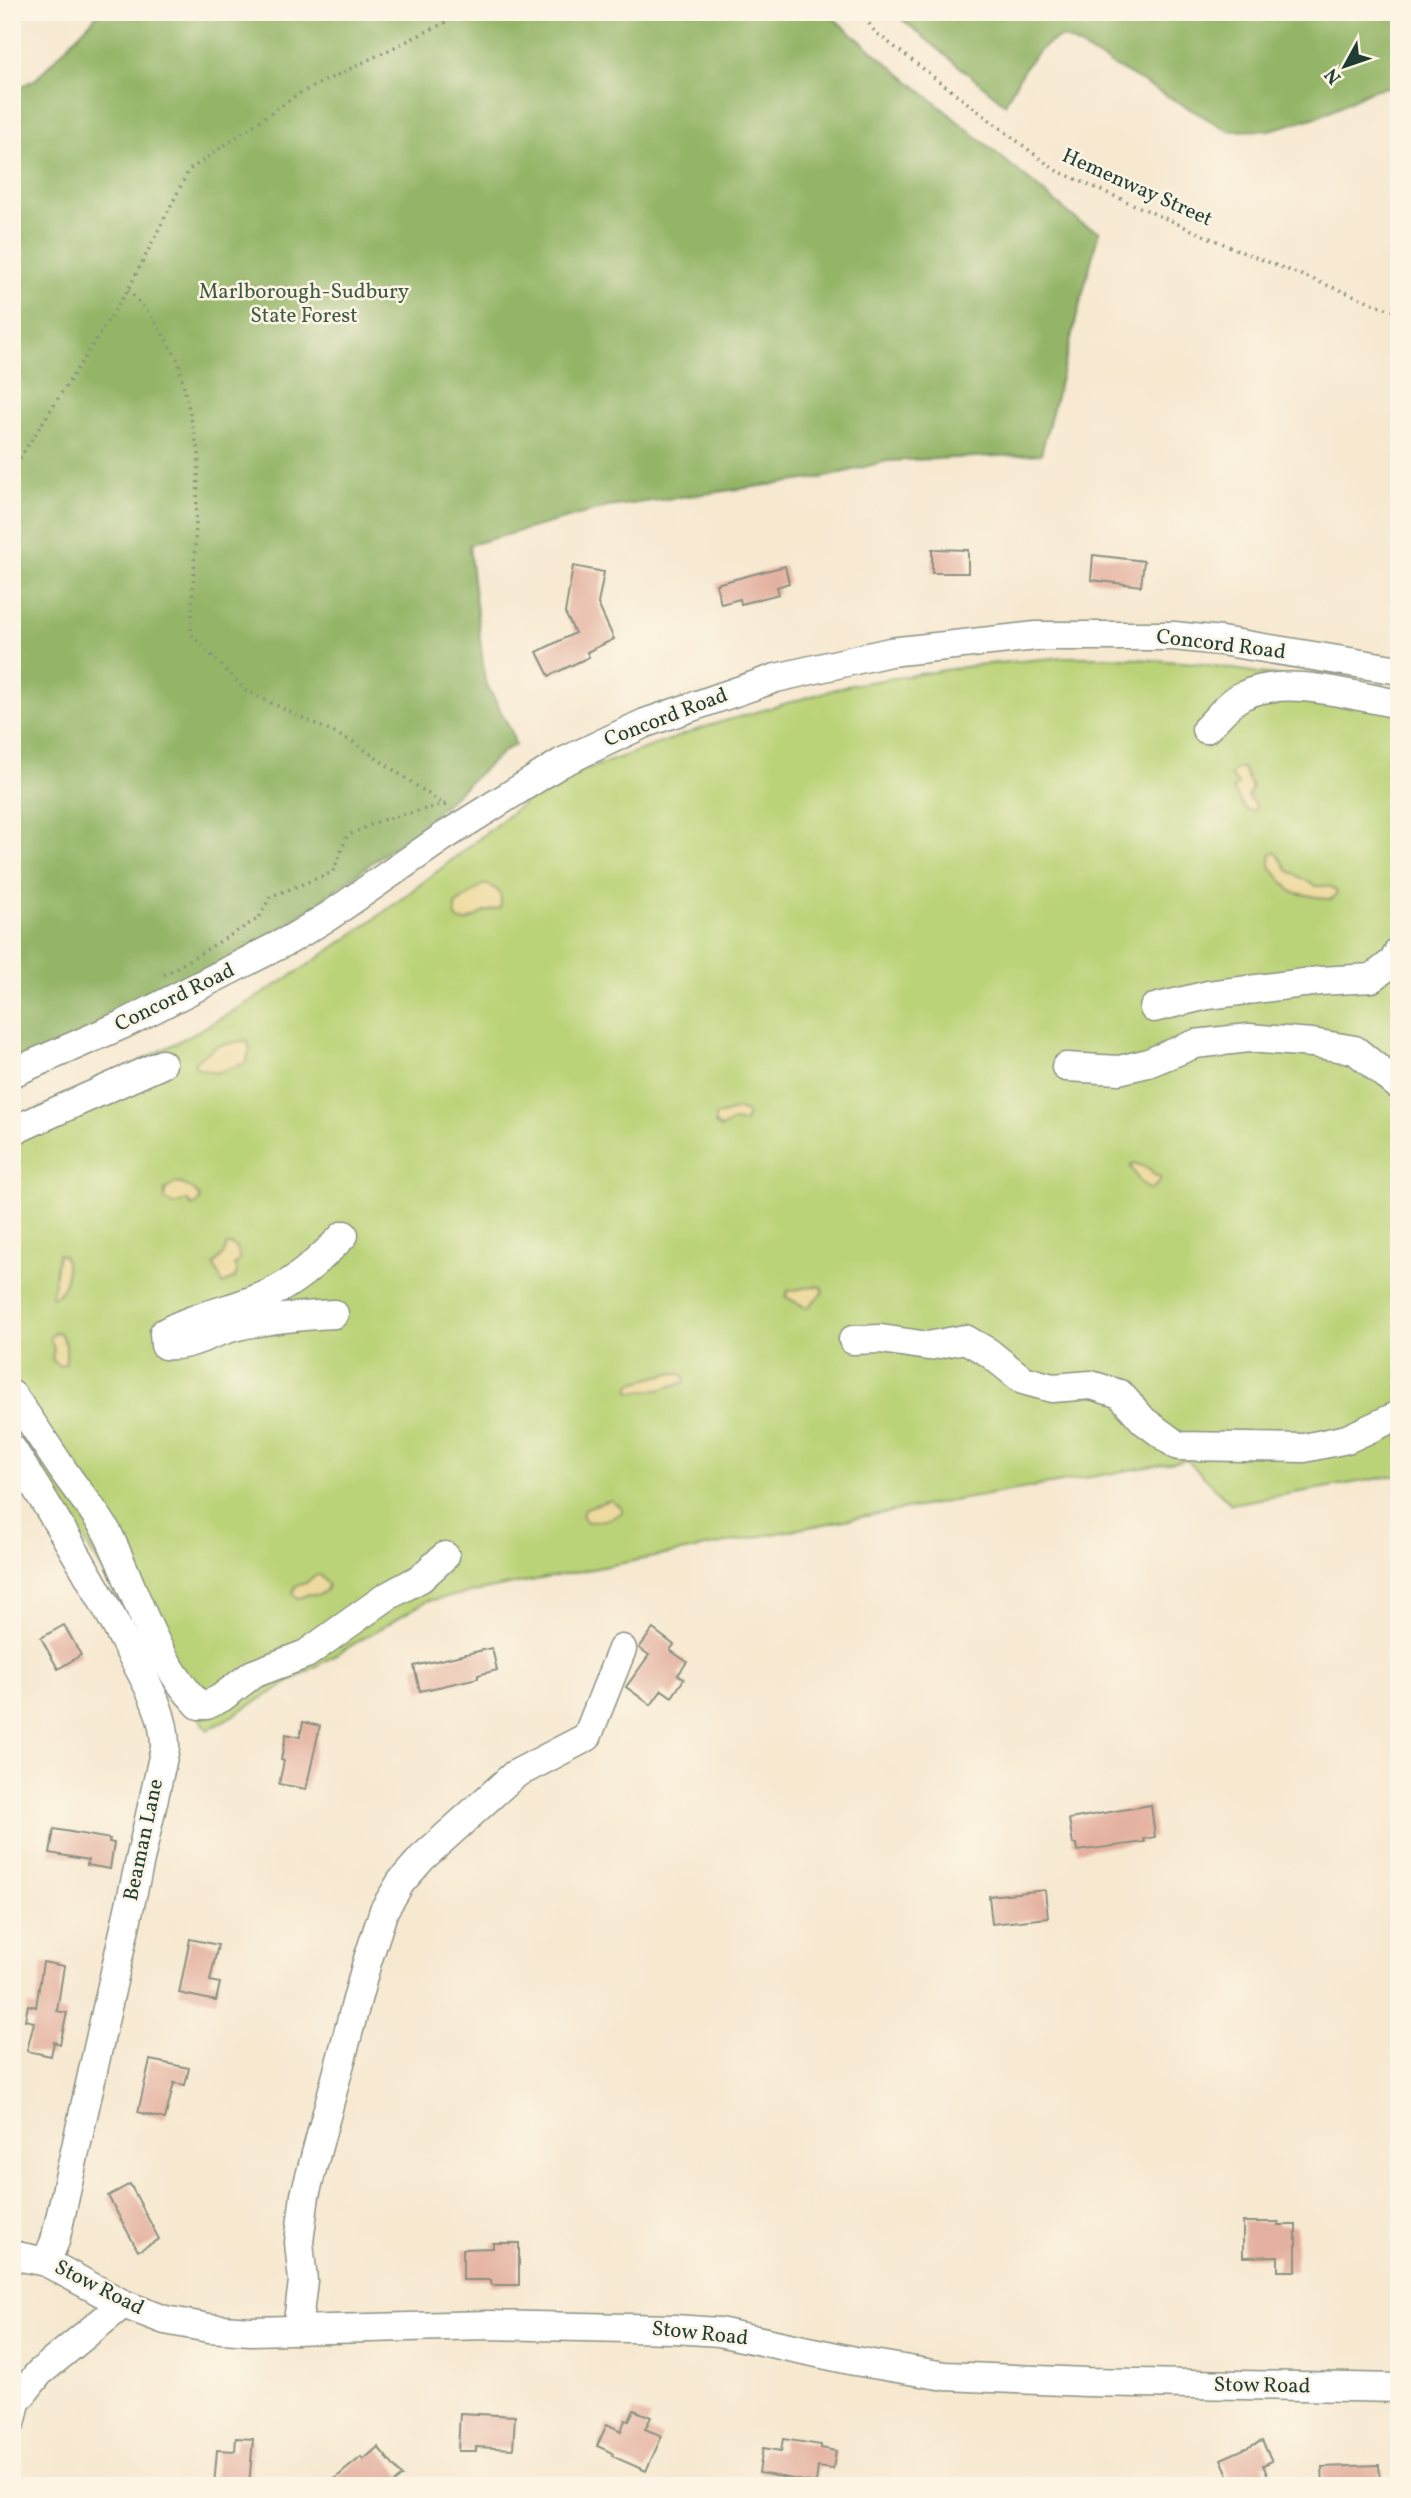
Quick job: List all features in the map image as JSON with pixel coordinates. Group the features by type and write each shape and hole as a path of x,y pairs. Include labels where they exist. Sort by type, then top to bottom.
{"street":[{"name":"Concord Road","path":"12,1073 145,1014 289,940 329,916 453,815 645,723 776,678 890,652 1035,636 1174,636 1399,670"},
{"path":"1206,729 1240,697 1271,686 1315,689 1399,704"},
{"path":"1154,1007 1208,995 1320,981 1371,978 1394,961 1399,950"},
{"path":"1066,1067 1119,1070 1148,1063 1195,1044 1249,1038 1312,1043 1355,1050 1399,1086"},
{"path":"12,1131 162,1064"},
{"path":"334,1314 228,1329 180,1346 164,1345 164,1333 186,1321 276,1291 309,1270 344,1235"},
{"path":"853,1340 881,1339 928,1346 965,1339 988,1352 1023,1380 1052,1388 1091,1385 1120,1394 1143,1421 1178,1446 1304,1448 1347,1439 1399,1416"},
{"path":"12,1395 101,1523 125,1572 142,1617 169,1668 183,1688 200,1705 221,1698 253,1674 306,1654 386,1597 421,1578 445,1556"},
{"name":"Beaman Lane","path":"12,1449 96,1585 144,1678 165,1731 165,1748 55,2241 47,2262"},
{"path":"298,2330 303,2281 299,2242 304,2196 384,1910 401,1882 422,1858 514,1775 587,1737 622,1649"},
{"name":"Stow Road","path":"12,2255 47,2262 123,2304 165,2320 209,2328 251,2331 488,2325 674,2329 719,2332 855,2361 945,2376 1087,2382 1399,2388"},
{"path":"12,2420 16,2402 39,2373 123,2304"}],"path":[{"path":"12,470 128,290 189,170 298,94 467,12"},
{"name":"Hemenway Street","path":"861,12 875,33 1055,170 1242,252 1399,313"},
{"path":"128,290 154,319 178,360 200,454 191,634 246,691 353,742 453,815"},
{"path":"162,977 171,969 259,918 270,897 333,872 347,836 379,821 453,815"}],"green space":[{"name":"Marlborough-Sudbury State Forest","path":"100,12 828,12 1082,224 1099,231 1041,454 887,461 826,477 608,507 469,545 485,681 512,733 515,745 505,750 415,831 240,960 12,1070 12,91 36,79"},
{"path":"893,12 1399,12 1399,92 1387,87 1372,90 1320,116 1270,130 1229,131 1063,37 1043,47 1035,55 1005,104"},
{"path":"1064,657 1195,663 1399,695 1399,1475 1231,1504 1187,1460 866,1516 427,1601 208,1730 142,1634 12,1424 12,1121 174,1044 307,966 422,883 570,766 574,774 711,725 850,685 977,665"}],"sand":[{"path":"1238,768 1243,768 1252,788 1248,797 1256,806 1253,811 1246,810 1233,790 1238,784 1230,775"},
{"path":"1276,852 1289,871 1316,886 1329,886 1337,893 1332,899 1327,899 1292,892 1270,867 1271,853"},
{"path":"484,884 498,892 501,899 500,908 484,912 466,922 458,920 455,905"},
{"path":"247,1040 250,1049 246,1063 216,1073 197,1068 194,1062 217,1046"},
{"path":"738,1109 748,1115 744,1123 733,1121 721,1128 715,1124 715,1116"},
{"path":"1134,1163 1150,1169 1154,1175 1160,1177 1160,1182 1150,1190 1140,1182 1130,1165"},
{"path":"175,1183 192,1189 200,1198 199,1202 192,1206 187,1200 175,1205 165,1200 165,1190"},
{"path":"227,1245 237,1249 240,1260 234,1266 237,1271 235,1278 223,1284 214,1265"},
{"path":"58,1254 64,1256 67,1272 62,1288 55,1297 52,1296"},
{"path":"822,1287 823,1292 807,1308 786,1297 788,1291"},
{"path":"55,1332 60,1333 66,1345 66,1363 59,1366 52,1359 54,1349 50,1338"},
{"path":"670,1373 681,1374 685,1382 659,1390 628,1390 632,1383"},
{"path":"610,1500 622,1508 622,1512 605,1520 587,1522 582,1515 586,1508"},
{"path":"315,1575 320,1575 328,1585 326,1590 319,1595 308,1594 298,1599 293,1594 295,1586 306,1583"}],"building":[{"path":"932,549 968,550 968,573 932,573"},
{"path":"1093,555 1144,561 1141,586 1091,580"},
{"path":"573,566 604,572 598,604 614,639 587,652 589,657 549,676 537,652 575,633 565,613"},
{"path":"785,566 789,583 777,587 779,594 741,604 740,599 721,604 716,584"},
{"path":"64,1625 81,1655 58,1669 41,1638"},
{"path":"653,1629 674,1645 670,1650 687,1662 678,1675 684,1679 672,1697 662,1690 651,1705 626,1687 649,1655 639,1648"},
{"path":"492,1648 497,1670 478,1675 478,1678 420,1691 414,1666"},
{"path":"303,1722 320,1726 306,1789 279,1784 286,1734 300,1737"},
{"path":"1151,1805 1155,1837 1144,1839 1145,1842 1077,1851 1076,1844 1073,1844 1069,1819"},
{"path":"54,1829 110,1839 109,1842 114,1843 110,1869 87,1865 88,1860 50,1853"},
{"path":"1045,1890 1048,1918 992,1924 989,1896"},
{"path":"190,1939 218,1945 210,1981 220,1983 216,2001 179,1993"},
{"path":"43,1962 64,1966 57,2011 67,2013 60,2044 54,2042 51,2056 27,2051 34,2022 25,2020 28,2005 36,2007"},
{"path":"150,2060 189,2068 185,2085 174,2083 165,2119 138,2112"},
{"path":"130,2184 159,2239 138,2251 108,2196"},
{"path":"1243,2222 1296,2225 1296,2271 1278,2271 1278,2256 1243,2257"},
{"path":"493,2243 519,2243 519,2285 491,2285 491,2280 463,2280 463,2249 493,2248"},
{"path":"634,2410 651,2417 645,2429 662,2436 646,2471 597,2446 607,2424 621,2431 625,2420 629,2421"},
{"path":"460,2413 515,2416 513,2449 476,2447 476,2451 458,2451"},
{"path":"236,2438 253,2439 249,2486 214,2486 217,2450 235,2451"},
{"path":"783,2439 821,2445 821,2448 836,2451 833,2469 818,2467 816,2483 759,2473 763,2448 781,2451"},
{"path":"1262,2441 1272,2461 1263,2465 1272,2486 1233,2486 1221,2459"},
{"path":"378,2447 402,2476 390,2486 326,2486 361,2457 363,2460"},
{"path":"1379,2465 1380,2486 1323,2486 1322,2467"}]}
